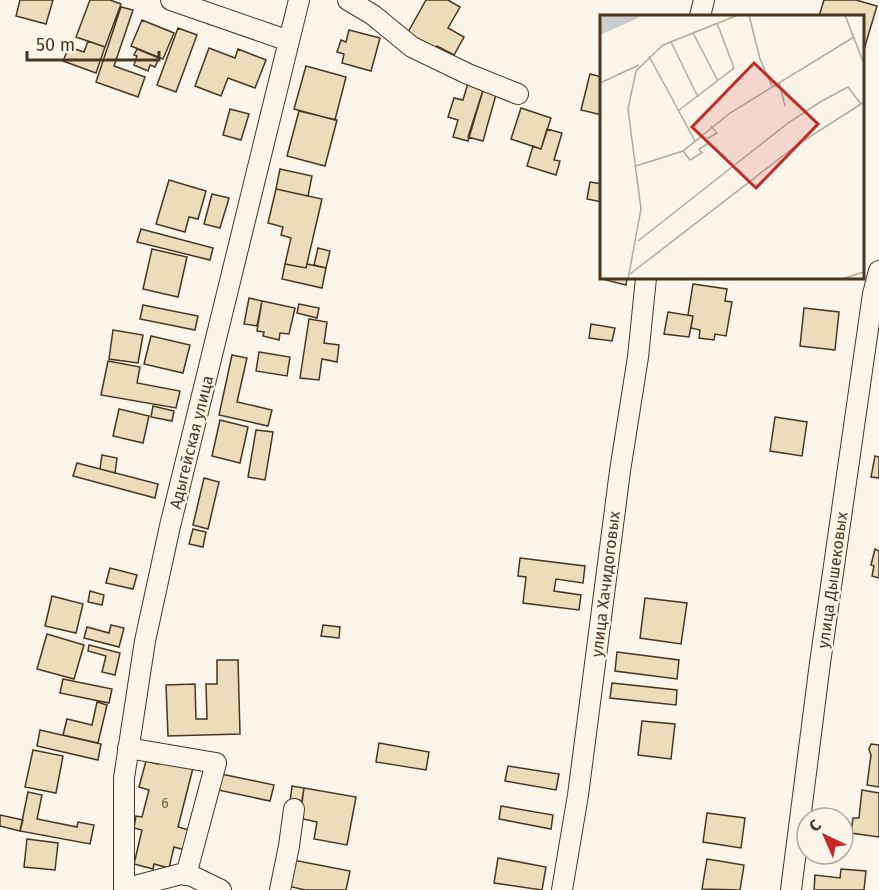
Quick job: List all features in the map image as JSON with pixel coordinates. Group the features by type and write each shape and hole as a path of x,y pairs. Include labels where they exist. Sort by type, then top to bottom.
{"street":[{"path":"171,0 289,41"},
{"name":"Адыгейская улица","path":"124,890 124,778 145,641 170,526 299,0"},
{"path":"348,0 373,15 412,46 468,74 518,94"},
{"path":"700,15 704,0"},
{"name":"улица Дышековых","path":"790,890 861,374 873,294 879,271"},
{"name":"улица Хачидоговых","path":"562,890 578,795 620,471 638,357 646,279"},
{"path":"128,748 216,763 186,875"},
{"path":"280,890 294,809"},
{"path":"124,890 181,874 221,890"}],"building":[{"path":"20,0 53,0 46,24 16,16"},
{"path":"90,0 110,0 121,4 105,47 76,37"},
{"path":"426,0 448,0 460,7 448,28 464,37 454,55 437,46 434,52 407,34"},
{"path":"824,0 856,0 877,6 864,49 864,15 819,15"},
{"path":"121,7 133,10 114,66 145,77 138,97 96,82"},
{"path":"142,20 174,33 163,59 131,46"},
{"path":"178,28 197,35 176,92 157,85"},
{"path":"349,30 380,38 371,71 342,63 344,54 337,52 341,40 346,42"},
{"path":"88,41 105,47 96,73 63,61 69,47 84,52"},
{"path":"209,48 235,58 238,49 266,60 255,88 228,78 221,96 195,86"},
{"path":"137,49 159,58 155,67 150,65 148,71 134,65 137,56 134,55"},
{"path":"306,66 346,77 335,120 294,109"},
{"path":"590,74 600,76 600,115 581,110"},
{"path":"468,83 484,87 468,141 453,137 458,120 448,117 454,98 463,100"},
{"path":"484,87 497,91 483,141 468,137"},
{"path":"521,108 551,118 541,149 511,139"},
{"path":"230,109 249,114 241,140 223,135"},
{"path":"299,111 337,120 325,166 287,156"},
{"path":"547,129 562,133 554,160 560,161 556,175 527,166 533,146 541,149"},
{"path":"280,169 312,176 308,196 276,189"},
{"path":"169,180 206,191 198,219 189,217 185,232 156,224"},
{"path":"590,182 600,184 600,202 587,199"},
{"path":"276,189 322,199 306,268 285,264 291,238 281,235 283,227 268,223"},
{"path":"212,194 229,198 220,228 204,224"},
{"path":"141,229 213,248 210,260 137,242"},
{"path":"318,248 330,251 326,268 314,265"},
{"path":"152,249 187,257 178,297 143,289"},
{"path":"285,264 306,268 307,264 326,268 322,288 282,279"},
{"path":"602,279 627,279 626,285"},
{"path":"693,284 727,289 725,301 732,302 726,336 715,334 714,340 699,338 700,330 691,328 693,316 688,315"},
{"path":"249,298 262,301 257,326 244,324"},
{"path":"262,301 295,308 289,334 280,333 279,340 263,336 264,332 257,331"},
{"path":"299,304 319,308 317,318 297,313"},
{"path":"143,305 198,316 195,330 140,319"},
{"path":"804,308 839,312 835,350 800,346"},
{"path":"668,312 693,316 689,337 664,334"},
{"path":"309,319 327,322 324,343 339,345 337,362 322,359 319,380 300,378"},
{"path":"591,324 615,328 612,341 589,338"},
{"path":"113,330 143,335 138,363 109,359"},
{"path":"151,336 190,345 183,373 144,364"},
{"path":"259,352 290,357 287,376 256,371"},
{"path":"232,355 247,358 237,402 272,410 268,426 219,415"},
{"path":"108,361 140,367 137,383 180,391 176,408 101,395"},
{"path":"153,406 174,411 172,421 151,417"},
{"path":"119,409 149,416 143,443 113,436"},
{"path":"775,417 807,422 802,456 770,451"},
{"path":"220,420 248,427 240,463 212,456"},
{"path":"256,430 273,432 265,480 248,477"},
{"path":"102,455 117,458 115,473 100,469"},
{"path":"875,456 879,457 879,478 871,477"},
{"path":"77,463 158,484 155,498 73,476"},
{"path":"204,478 219,482 208,529 193,525"},
{"path":"193,529 206,532 203,547 189,544"},
{"path":"875,549 879,551 879,578 872,576 874,566 871,565"},
{"path":"520,558 585,566 583,583 556,579 554,591 581,595 579,610 523,603 526,577 518,576"},
{"path":"110,568 137,575 133,589 106,583"},
{"path":"90,591 104,595 102,605 88,602"},
{"path":"52,596 83,604 76,633 45,626"},
{"path":"645,598 687,603 681,644 640,638"},
{"path":"111,625 124,628 119,647 84,638 87,627 109,633"},
{"path":"323,625 340,627 339,638 321,636"},
{"path":"47,634 84,645 74,679 37,669"},
{"path":"89,645 120,653 115,675 102,672 106,656 88,651"},
{"path":"617,652 679,660 677,679 615,671"},
{"path":"217,660 238,660 240,734 168,736 166,685 195,684 196,719 207,719 206,684 217,684"},
{"path":"63,679 112,689 109,703 60,693"},
{"path":"612,683 677,690 676,705 610,698"},
{"path":"97,702 107,705 98,743 63,735 67,719 92,725"},
{"path":"642,721 675,724 671,759 638,755"},
{"path":"40,730 101,744 98,760 37,746"},
{"path":"379,743 429,752 426,770 376,762"},
{"path":"871,744 879,745 879,787 867,785"},
{"path":"33,750 63,756 56,793 25,787"},
{"path":"159,760 193,768 178,827 193,831 188,851 174,847 169,868 154,864 153,869 134,864 142,830 134,828 136,816 142,817 149,790 139,787 146,761 158,764"},
{"path":"508,766 559,774 556,790 505,781"},
{"path":"221,774 274,785 270,801 218,790"},
{"path":"292,786 304,788 302,803 290,802"},
{"path":"304,788 356,797 347,845 314,839 317,822 299,818"},
{"path":"862,790 879,793 879,837 855,834 855,818 859,818"},
{"path":"28,792 42,795 37,819 77,827 78,822 94,825 90,844 20,831"},
{"path":"501,806 553,815 551,829 499,819"},
{"path":"707,813 745,818 741,848 703,842"},
{"path":"0,815 23,820 20,831 0,826"},
{"path":"27,839 58,843 55,870 24,867"},
{"path":"498,858 546,867 542,890 494,883"},
{"path":"707,859 744,865 740,890 702,889"},
{"path":"293,860 350,871 346,890 305,890 288,886"},
{"path":"841,869 866,871 864,890 814,890 815,875 840,878"}]}
